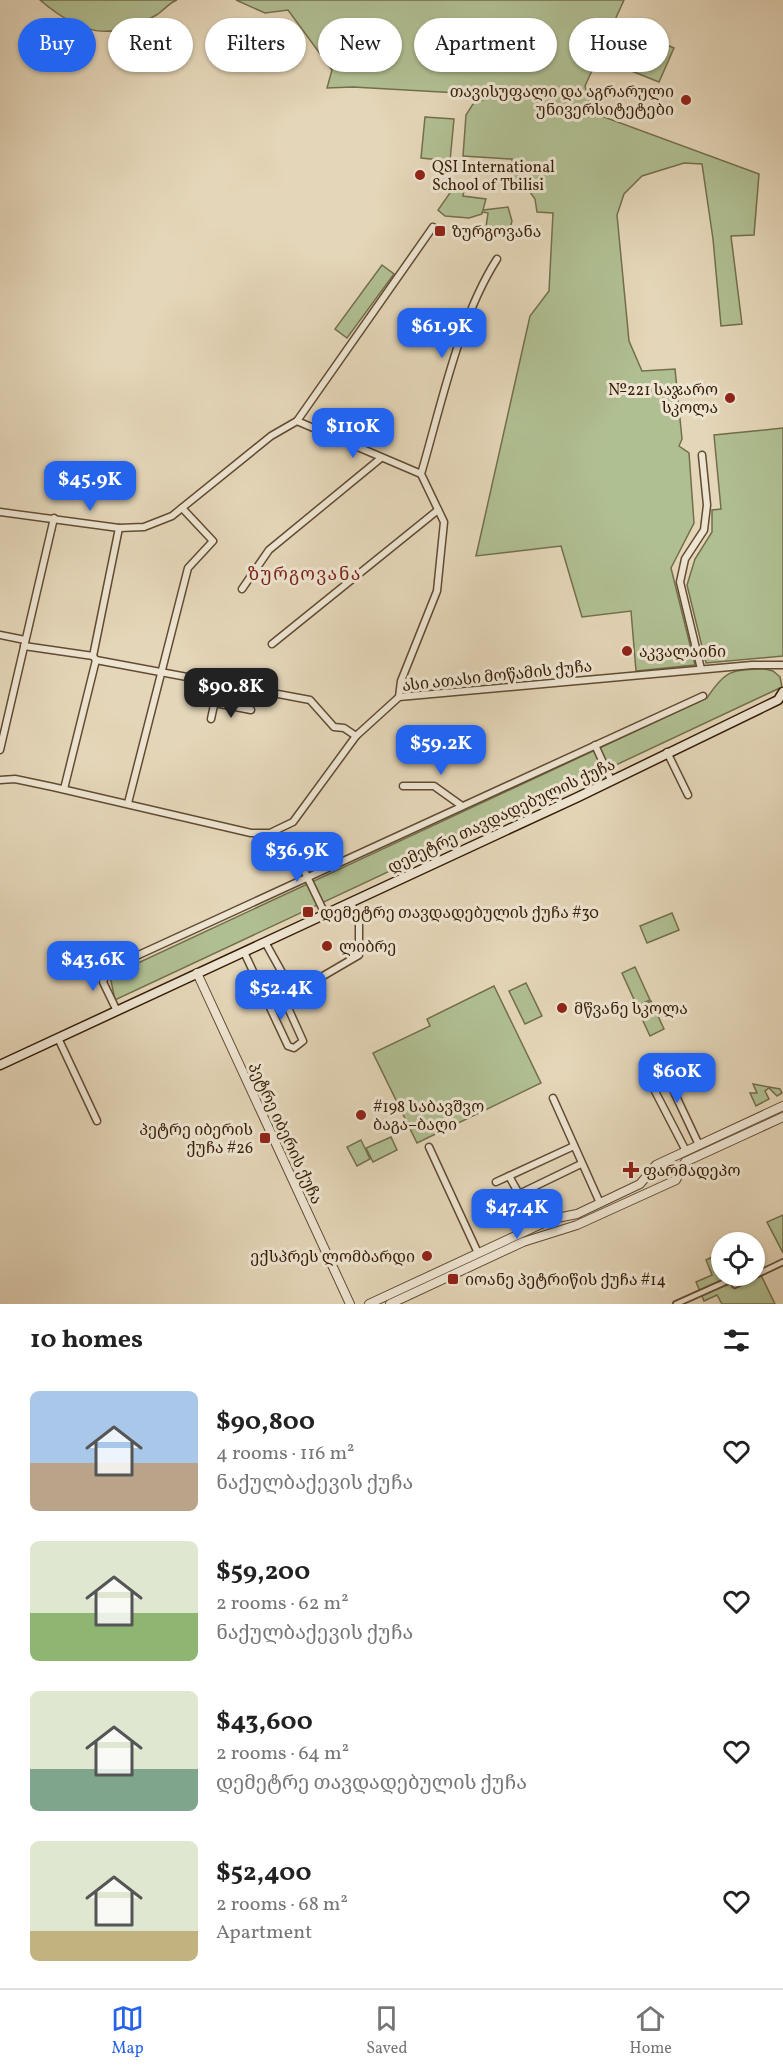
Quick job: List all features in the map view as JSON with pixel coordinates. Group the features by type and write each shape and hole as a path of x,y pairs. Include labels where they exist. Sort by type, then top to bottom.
{"main road":[{"name":"დემეტრე თავდადებულის ქუჩა","path":"0,1065 611,780 781,697"}],"street":[{"path":"0,512 119,528 144,527 172,516 272,436 297,421 433,226"},
{"path":"399,697 402,681 436,591 444,522 421,474 472,310 483,281 497,259"},
{"path":"297,421 421,474"},
{"path":"701,669 680,582 685,559 704,530 707,504 702,455"},
{"path":"242,589 268,550 381,458"},
{"path":"128,803 188,568 213,541 182,508"},
{"path":"272,644 438,510"},
{"path":"0,750 54,518"},
{"path":"64,789 94,658 119,528"},
{"path":"0,635 24,643 94,658 310,700 334,727 344,729 356,736"},
{"path":"774,665 783,670"},
{"name":"ასი ათასი მოწამის ქუჩა","path":"0,780 15,779 128,803 251,833 270,833 284,828 301,814 356,736 399,697 701,669 783,665"},
{"path":"211,719 219,682"},
{"name":"დემეტრე თავდადებულის ქუჩა","path":"117,1011 103,982 108,969 703,696"},
{"path":"214,703 251,710"},
{"path":"595,745 611,780"},
{"path":"668,752 688,795"},
{"path":"403,786 434,786 462,806"},
{"path":"286,843 307,877 325,914"},
{"path":"270,1007 359,955 359,924 351,902"},
{"path":"265,942 294,994"},
{"path":"244,952 288,1046 294,1048 301,1045 302,1039 284,999"},
{"name":"პეტრე იბერის ქუჩა","path":"197,974 350,1304"},
{"path":"58,1038 97,1121"},
{"path":"369,1304 468,1263 478,1253 521,1238 534,1239 557,1229 577,1225 676,1180 685,1162 684,1152 644,1070"},
{"path":"667,1077 699,1145"},
{"path":"553,1098 600,1203"},
{"path":"390,1304 521,1238 530,1229 557,1218 577,1214 640,1184 656,1165 783,1106"},
{"path":"685,1162 783,1117"},
{"path":"734,1129 738,1137"},
{"path":"496,1182 574,1146"},
{"path":"429,1147 478,1253"},
{"path":"672,1157 680,1174"},
{"path":"509,1176 519,1194 581,1164"},
{"path":"557,1218 566,1227"},
{"path":"557,1218 560,1225 557,1229"},
{"path":"530,1229 528,1233 534,1239"},
{"path":"676,1304 732,1279 735,1285 783,1262"}],"green space":[{"path":"40,0 177,0 150,18 108,18 108,31 96,31 96,18 64,18"},
{"path":"236,0 624,0 616,18 569,18 569,72 591,72 585,86 593,113 759,174 754,235 731,236 742,324 721,326 713,239 702,164 684,163 642,176 624,194 617,215 629,341 642,371 675,369 682,439 679,446 689,453 694,523 671,568 695,665 636,671 631,611 582,617 561,546 476,556 530,316 549,291 553,213 537,212 535,199 527,188 512,185 512,159 463,156 466,115 473,104 494,95 353,87 327,88 331,72 402,72 402,18 318,18 318,51 306,35 306,18 294,18 288,10 265,13"},
{"path":"669,46 674,48 669,59"},
{"path":"634,72 663,72 659,82"},
{"path":"425,117 454,119 450,161 421,158"},
{"path":"454,187 464,190 463,196 486,199 483,210 508,207 512,221 508,235 485,234 488,213 482,212 482,214 469,218 445,216 438,210"},
{"path":"382,265 394,274 347,338 335,329"},
{"path":"783,428 783,656 706,663 687,585 695,559 712,532 712,510 721,509 714,435"},
{"path":"765,669 773,671 780,677 782,687 115,1000 110,976 707,698 719,681 731,673"},
{"path":"672,913 679,930 647,943 640,926"},
{"path":"635,967 650,1000 637,1006 622,973"},
{"path":"526,983 542,1016 525,1024 509,991"},
{"path":"494,986 541,1083 417,1143 373,1053 430,1026 427,1019"},
{"path":"651,1001 664,1029 650,1036 637,1008"},
{"path":"753,1084 780,1089 782,1093 777,1096 769,1088 765,1091 769,1099 756,1106 750,1093 757,1093"},
{"path":"391,1137 397,1150 373,1162 366,1148"},
{"path":"361,1140 370,1159 357,1166 347,1147"},
{"path":"783,1215 783,1253 767,1222"},
{"path":"711,1258 711,1272 706,1260"},
{"path":"711,1275 711,1286 765,1286 765,1283 775,1304 722,1304 717,1295 704,1301 696,1282"}],"place":[{"name":"თავისუფალი და აგრარული უნივერსიტეტები","path":"686,100"},
{"name":"QSI International School of Tbilisi","path":"420,175"},
{"name":"ზურგოვანა","path":"440,231"},
{"name":"№221 საჯარო სკოლა","path":"730,398"},
{"name":"აკვალაინი","path":"627,651"},
{"name":"დემეტრე თავდადებულის ქუჩა #30","path":"308,912"},
{"name":"ლიბრე","path":"327,946"},
{"name":"მწვანე სკოლა","path":"562,1008"},
{"name":"#198 საბავშვო ბაგა–ბაღი","path":"361,1115"},
{"name":"პეტრე იბერის ქუჩა #26","path":"265,1138"},
{"name":"ფარმადეპო","path":"631,1170"},
{"name":"ექსპრეს ლომბარდი","path":"427,1256"},
{"name":"იოანე პეტრიწის ქუჩა #14","path":"453,1279"}],"district":[{"name":"ზურგოვანა","path":"305,574"}]}
